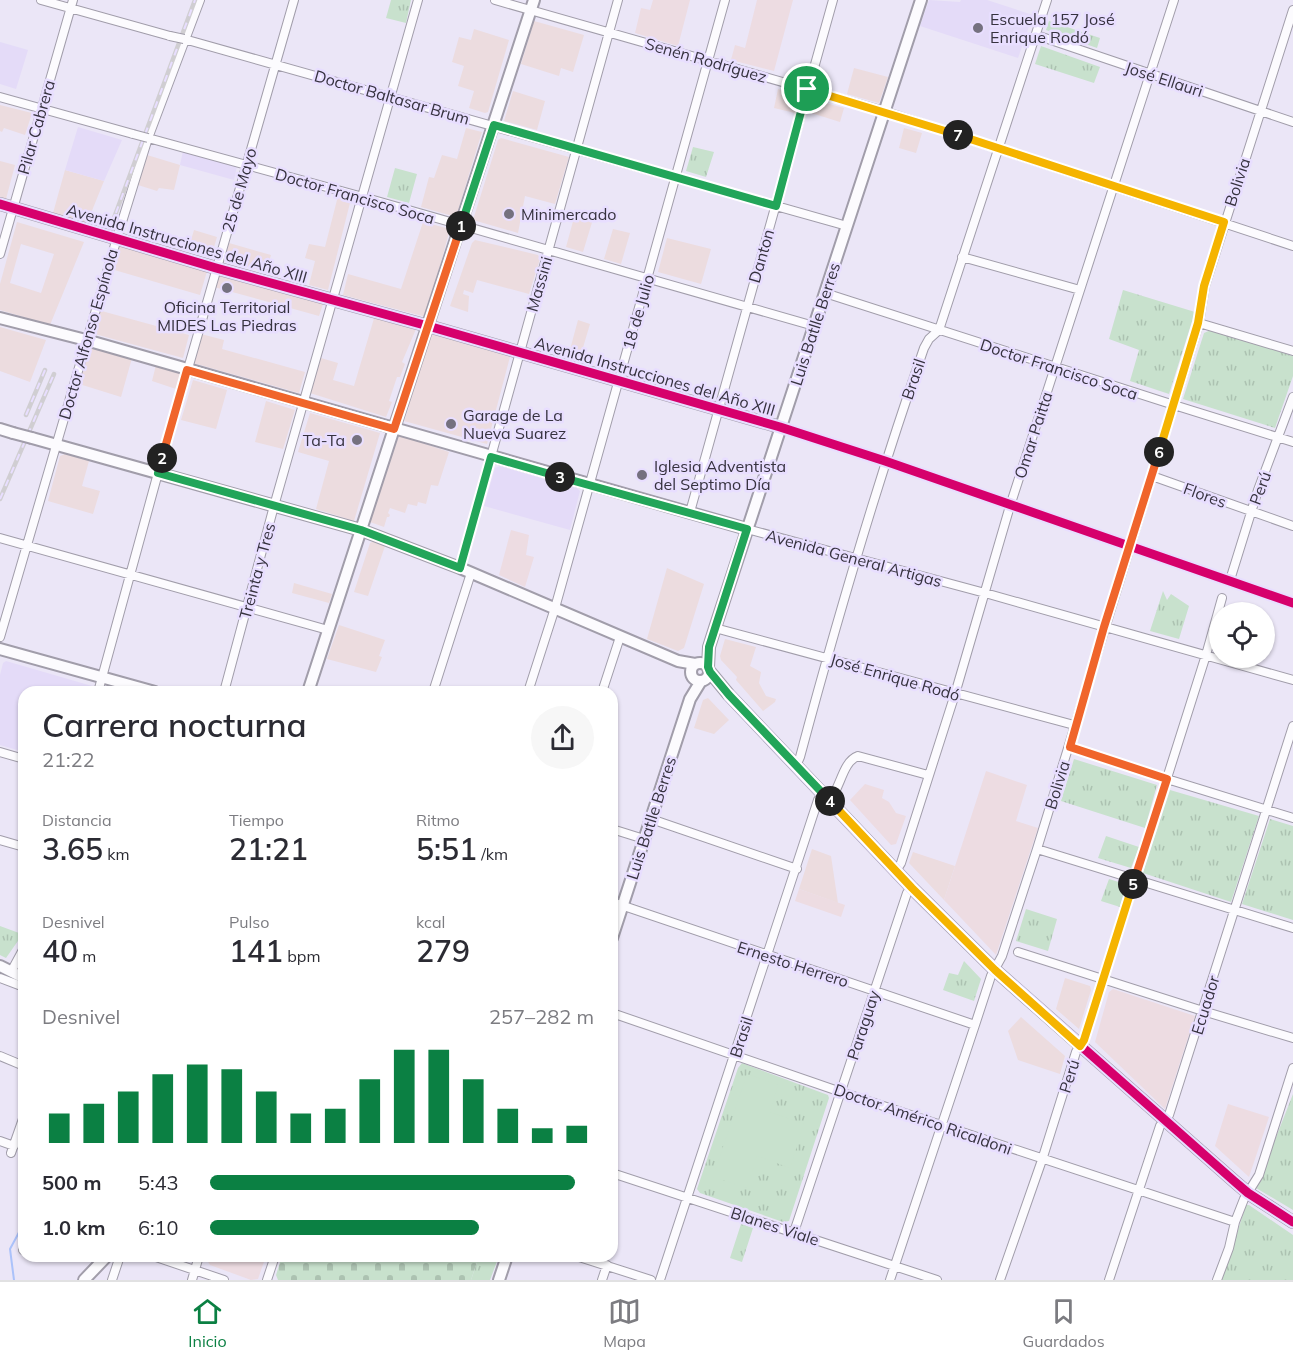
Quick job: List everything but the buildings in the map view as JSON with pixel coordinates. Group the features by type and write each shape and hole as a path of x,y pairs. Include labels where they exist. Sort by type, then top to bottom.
{"street":[{"name":"Doctor Baltasar Brum","path":"41,0 72,4 170,36 494,125 847,226"},
{"name":"Doctor Alfonso Espínola","path":"0,637 86,340 148,138 200,0"},
{"name":"25 de Mayo","path":"100,686 187,370 294,0"},
{"name":"Treinta y Tres","path":"226,686 274,506 418,0"},
{"name":"Senén Rodríguez","path":"495,0 532,5 609,33 884,111 1293,246"},
{"name":"Massini","path":"460,568 618,0"},
{"name":"18 de Julio","path":"530,686 555,609 725,0"},
{"name":"Danton","path":"690,512 833,0"},
{"name":"Luis Batlle Berres","path":"618,902 644,839 709,647 921,0"},
{"name":"Brasil","path":"796,766 885,461 924,348 929,339 939,330 1047,0"},
{"name":"Omar Paitta","path":"896,871 901,863 955,694 1010,506 1174,0"},
{"name":"Pilar Cabrera","path":"0,254 72,4"},
{"path":"310,686 532,5"},
{"name":"Bolivia","path":"890,1280 975,1025 1006,947 1038,849 1104,627 1174,405 1198,323 1204,286 1293,10"},
{"name":"José Ellauri","path":"1036,36 1293,122"},
{"name":"Doctor Francisco Soca","path":"0,97 363,197 814,326"},
{"name":"Avenida Instrucciones del Año XIII","path":"0,204 216,268 429,326 780,427 885,461 1293,603"},
{"path":"962,257 1080,290"},
{"name":"Doctor Francisco Soca","path":"825,293 1293,442"},
{"name":"Avenida General Artigas","path":"0,318 86,340 589,485 1293,680"},
{"path":"1198,323 1293,351"},
{"name":"Perú","path":"1230,580 1251,512 1293,397"},
{"path":"0,429 361,530 460,568 700,672 729,695 912,888 995,970 1248,1193 1293,1222"},
{"name":"Flores","path":"1152,476 1293,526"},
{"path":"0,538 328,630"},
{"path":"436,686 471,573"},
{"name":"Perú","path":"1000,1280 1103,978 1222,598"},
{"name":"José Enrique Rodó","path":"715,628 1074,725"},
{"path":"604,686 620,637"},
{"path":"0,650 135,686"},
{"name":"Ecuador","path":"1109,1280 1160,1126 1169,1115 1293,726"},
{"path":"1070,747 1293,818"},
{"path":"0,752 18,757"},
{"name":"Brasil","path":"660,1280 818,800 836,793 848,762 858,756 928,775"},
{"path":"651,819 797,868"},
{"path":"618,831 644,839"},
{"path":"0,840 18,845"},
{"path":"1038,849 1293,928"},
{"name":"Paraguay","path":"794,1232 907,893 912,888"},
{"name":"Ernesto Herrero","path":"618,904 975,1025"},
{"path":"1018,951 1293,1038"},
{"path":"11,972 18,959"},
{"path":"0,966 18,975"},
{"path":"0,978 18,985"},
{"name":"Doctor Américo Ricaldoni","path":"618,1015 1042,1160 1235,1222"},
{"path":"0,1056 18,1064"},
{"path":"1217,1280 1229,1248 1235,1222 1259,1175 1293,1068"},
{"path":"0,1141 12,1150 18,1133"},
{"name":"Blanes Viale","path":"618,1175 937,1280"},
{"path":"84,1280 101,1262"},
{"path":"112,1280 118,1262"},
{"path":"171,1262 224,1280"},
{"path":"192,1280 198,1262"},
{"path":"267,1280 273,1262"},
{"path":"500,1280 505,1262"},
{"path":"597,1262 651,1280"},
{"path":"602,1280 607,1265"}],"shaded area":[{"path":"653,0 690,0 678,46 635,33 641,8 650,10"},
{"path":"757,0 793,0 774,71 731,60 735,45 745,48"},
{"name":"Escuela 157 José Enrique Rodó","path":"929,0 960,2 961,0 987,0 1033,15 1018,58 920,26"},
{"path":"534,21 584,35 573,72 561,68 559,76 521,64"},
{"path":"474,29 509,40 488,112 485,113 469,108 474,91 458,86 464,66 452,62 459,37 471,40"},
{"path":"0,42 28,50 16,89 0,84"},
{"path":"854,68 888,77 879,103 847,94"},
{"path":"778,89 798,95 795,113 774,108"},
{"path":"513,91 545,101 537,130 504,121"},
{"path":"811,99 844,108 840,122 808,112"},
{"path":"0,105 32,113 25,135 4,128 2,132 0,131"},
{"path":"78,127 122,140 104,181 65,170"},
{"path":"466,128 482,132 456,217 421,207 429,177 434,178 442,155 457,159"},
{"path":"904,128 922,133 916,153 899,148"},
{"path":"501,138 569,157 555,204 525,196 518,233 473,220 498,140"},
{"path":"183,151 237,166 234,180 180,165"},
{"path":"147,155 180,165 174,190 159,188 157,191 138,185"},
{"path":"0,161 15,165 6,199 0,197"},
{"path":"65,170 104,181 87,223 53,213"},
{"path":"338,196 351,199 328,290 309,285 315,261 305,258 309,244 325,247"},
{"path":"575,214 593,219 583,252 566,247"},
{"path":"17,222 84,242 50,325 0,310 0,284","holes":["21,244 54,254 41,293 10,283"]},
{"path":"423,222 450,229 426,317 343,295 348,274 401,289"},
{"path":"613,229 630,233 621,264 604,259"},
{"path":"194,230 217,237 212,254 189,247"},
{"path":"667,238 711,249 701,284 658,272"},
{"path":"475,240 538,255 540,259 529,294 477,280 473,293 464,290 463,294 469,296 468,312 450,306"},
{"path":"119,243 208,268 200,295 111,269"},
{"path":"229,243 271,255 266,272 224,260"},
{"path":"219,269 325,298 319,316 214,287"},
{"path":"98,310 189,335 183,358 91,333"},
{"path":"375,315 413,325 416,329 402,362 405,364 400,377 397,377 389,401 392,402 386,417 310,393 321,358 338,363 333,380 354,386"},
{"path":"578,320 590,324 579,361 568,357"},
{"path":"0,327 46,340 30,382 0,371"},
{"path":"431,332 511,353 487,444 404,421"},
{"path":"201,334 224,340 222,349 305,372 299,393 193,363"},
{"path":"88,344 132,358 121,397 76,383"},
{"path":"156,365 181,372 176,389 152,381"},
{"path":"193,380 227,390 216,429 181,420"},
{"path":"266,401 295,410 283,449 255,442"},
{"path":"310,413 380,433 354,521 316,509 329,461 298,452"},
{"path":"399,435 449,452 438,486 431,485 426,504 418,502 417,506 408,504 405,513 390,508 388,513 390,515 384,527 370,522"},
{"path":"65,454 89,461 82,486 100,491 93,514 48,501 60,456"},
{"path":"500,466 577,488 580,491 570,530 484,506 495,468"},
{"path":"511,530 529,535 526,555 534,557 525,587 499,575"},
{"path":"374,541 385,546 368,596 354,592 370,543"},
{"path":"667,568 704,584 684,648 678,651 647,639"},
{"path":"294,583 332,594 329,603 292,593"},
{"path":"339,625 385,640 376,672 327,659"},
{"path":"725,639 756,647 750,666 761,672 759,683 766,696 776,699 763,711 721,660"},
{"path":"6,661 92,686 18,686 18,750 0,745 0,675 3,663"},
{"path":"708,698 729,720 714,734 694,728 703,700"},
{"path":"986,771 1027,785 1016,821 1038,828 996,955 944,900"},
{"path":"865,784 884,790 882,798 889,802 896,813 906,816 896,844 891,845 850,800"},
{"path":"812,849 831,856 838,903 799,889"},
{"path":"913,852 955,866 944,900 909,863"},
{"path":"799,889 845,905 841,917 795,901"},
{"path":"1065,978 1090,986 1091,990 1079,1029 1056,1009"},
{"path":"1113,989 1195,1016 1165,1109 1095,1042 1109,992"},
{"path":"1021,1017 1065,1056 1060,1074 1018,1060 1008,1031"},
{"path":"1228,1104 1269,1117 1249,1177 1215,1146"},
{"path":"208,1262 264,1262 258,1279 251,1280 210,1265"}],"green space":[{"path":"391,0 411,0 406,23 386,18"},
{"path":"1049,21 1100,38 1097,48 1046,30"},
{"path":"1041,46 1100,67 1094,83 1035,64"},
{"path":"693,147 714,152 706,177 686,171"},
{"path":"395,168 417,174 409,203 387,197"},
{"path":"1123,290 1195,312 1169,394 1130,381 1139,350 1109,339"},
{"path":"1213,329 1293,356 1293,376 1275,428 1183,399 1204,333"},
{"path":"1163,591 1167,600 1171,594 1189,606 1179,639 1150,631"},
{"path":"1074,759 1157,785 1145,828 1061,801"},
{"path":"1170,790 1259,816 1231,902 1143,873"},
{"path":"1270,819 1293,826 1293,920 1242,904"},
{"path":"1106,836 1139,847 1131,868 1098,858"},
{"path":"1109,879 1125,884 1120,907 1101,901"},
{"path":"1026,909 1057,919 1048,951 1016,941"},
{"path":"0,926 18,933 18,941 6,958 0,955"},
{"path":"964,961 981,979 974,1001 943,990 949,973 958,975"},
{"path":"742,1063 828,1095 829,1098 789,1221 783,1222 700,1193 697,1189 738,1068"},
{"path":"747,1074 778,1085 770,1112 804,1124 790,1168 757,1156 747,1188 713,1177"},
{"path":"1293,1094 1293,1210 1256,1188"},
{"path":"1246,1205 1293,1235 1293,1280 1222,1280"},
{"path":"741,1224 753,1228 742,1262 730,1258"},
{"path":"280,1262 477,1262 471,1280 278,1280 276,1275"},
{"path":"477,1262 497,1262 490,1280 471,1280"}],"waterway":[{"path":"14,1280 10,1249 18,1234"}],"railway":[{"path":"111,226 195,0"},
{"path":"26,415 45,370"},
{"path":"0,499 54,374"}],"cycle path":[{"path":"0,204 216,268 780,427 885,461 1293,603"},
{"path":"729,695 912,888 995,970 1248,1193 1293,1222"}],"place":[{"name":"Escuela 157 José Enrique Rodó","path":"978,28"},
{"name":"Minimercado","path":"509,214"},
{"name":"Oficina Territorial MIDES Las Piedras","path":"227,288"},
{"name":"Garage de La Nueva Suarez","path":"451,424"},
{"name":"Ta-Ta","path":"357,440"},
{"name":"Iglesia Adventista del Septimo Día","path":"642,475"}],"route":[{"path":"807,89 884,111 1224,222 1204,286 1198,323 1174,405 1074,725 1070,747 1167,779 1084,1040 1080,1046 995,970 912,888 729,695 710,672 709,647 747,529 491,457 460,568 361,530 158,473 187,370 394,429 494,125 776,206 807,89"}]}
